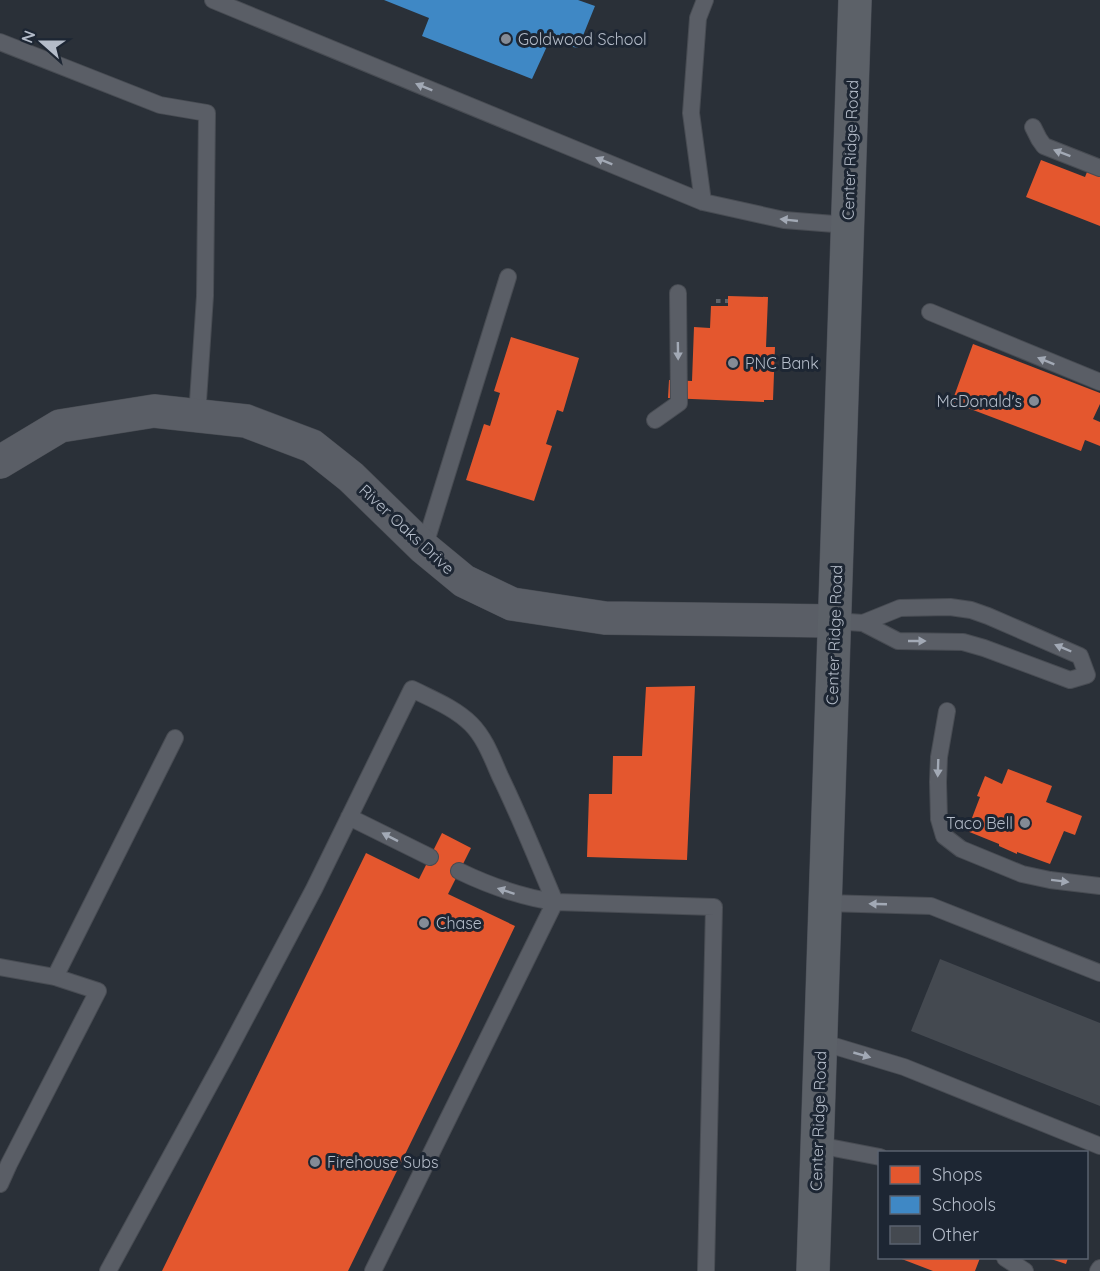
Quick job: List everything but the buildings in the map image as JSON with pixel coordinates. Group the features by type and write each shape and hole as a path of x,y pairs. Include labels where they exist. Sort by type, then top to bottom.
{"main road":[{"name":"Center Ridge Road","path":"813,1271 825,903 848,622 848,225 855,0"}],"street":[{"name":"River Oaks Drive","path":"0,462 60,426 154,411 246,421 312,446 351,477 424,548 464,581 512,604 605,618 848,622"}],"lane":[{"path":"213,0 703,202 784,220 848,225"},
{"path":"703,202 692,113 698,18 705,0"},
{"path":"0,42 160,105 207,113 205,296 198,416"},
{"path":"1033,127 1044,146 1100,168"},
{"path":"424,548 508,276"},
{"path":"655,420 679,403 678,292"},
{"path":"930,312 1100,382"},
{"path":"950,607 971,610 1080,656 1093,677 1070,680 963,642 898,641 848,622 900,608 950,607"},
{"path":"108,1271 314,889 412,689 458,713 472,724 485,743 513,802 555,902 373,1271"},
{"path":"947,711 939,757 938,782 939,819 944,836 961,849 1022,874 1100,886"},
{"path":"55,977 175,738"},
{"path":"349,816 430,857"},
{"path":"459,872 485,884 529,898 555,902 714,907 705,1271"},
{"path":"825,903 931,906 1100,973"},
{"path":"0,967 55,977 98,991 0,1184"},
{"path":"821,1042 904,1067 1100,1146"},
{"path":"818,1145 878,1157"},
{"path":"1008,1259 1025,1271"}],"path":[{"path":"716,301 728,301"}],"place":[{"name":"Goldwood School","path":"506,39"},
{"name":"PNC Bank","path":"733,363"},
{"name":"McDonald's","path":"1034,401"},
{"name":"Taco Bell","path":"1025,823"},
{"name":"Chase","path":"424,923"},
{"name":"Firehouse Subs","path":"315,1162"}]}
